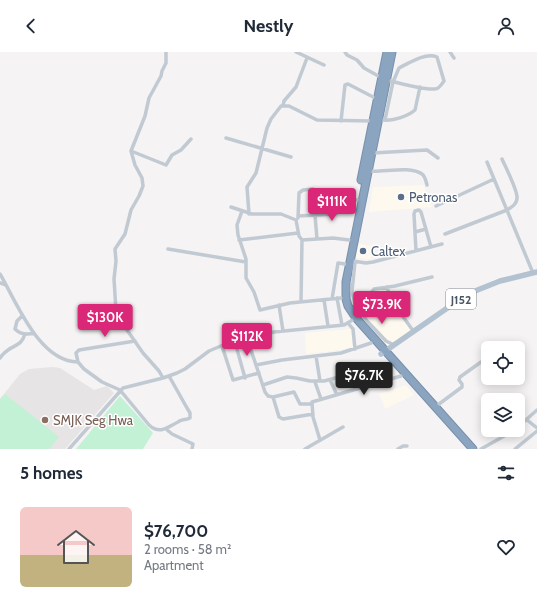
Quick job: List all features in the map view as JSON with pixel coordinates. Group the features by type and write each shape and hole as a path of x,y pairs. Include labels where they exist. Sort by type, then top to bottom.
{"highway":[{"path":"387,52 387,78"},
{"path":"392,52 387,78 378,99 379,120 357,200 350,240 350,262 341,286 339,298 352,321 371,343 383,352 401,376 468,449"},
{"path":"383,87 379,120 346,282 346,299 352,321 383,352 473,449"}],"main road":[{"name":"J152","path":"383,352 456,302 480,289 508,279 535,272"}],"street":[{"path":"163,378 159,371 143,354 117,314 114,279 116,260 115,249 126,234 131,210 143,186 142,178 134,165 131,150 145,116 149,98 162,75 162,71 166,63 166,52"},
{"path":"296,52 306,58 324,65"},
{"path":"345,52 347,55 357,60 364,68 387,78 420,87 437,89 444,82 436,56 430,55 419,57 399,68 387,78 379,120"},
{"path":"450,52 454,58"},
{"path":"283,106 284,101 296,87 306,58"},
{"path":"341,121 346,84 378,99"},
{"path":"249,214 247,187 256,173 269,123 278,109 283,106 289,106 314,119 341,121 392,120 415,110 420,87"},
{"path":"226,138 291,157"},
{"path":"131,150 166,165 173,154 181,150 191,139"},
{"path":"372,153 426,150 438,158"},
{"path":"445,234 507,210 516,203 517,196 502,159"},
{"path":"487,162 535,272"},
{"path":"368,171 378,172 397,169 419,172 425,177 427,185"},
{"path":"436,206 494,179"},
{"path":"301,302 302,240 298,234 296,220 298,216 299,193 303,190 313,189"},
{"path":"298,216 338,213 340,202 343,199 357,200"},
{"path":"231,207 249,214 281,214 296,220"},
{"path":"416,251 414,214 419,210 421,212 431,247"},
{"path":"242,211 237,225 239,240 245,255 246,278 254,292 260,309 262,310 279,305 339,298 342,325"},
{"path":"315,215 317,239"},
{"path":"415,232 426,229"},
{"path":"239,240 298,234"},
{"path":"302,240 333,238 350,240"},
{"path":"332,299 338,263 373,262 442,244"},
{"path":"168,250 246,262"},
{"path":"350,262 353,298 367,321 386,341 394,345"},
{"path":"0,274 22,316 48,349 70,361 78,362"},
{"path":"363,314 360,299 370,294 374,289 432,277"},
{"path":"0,283 6,285"},
{"path":"387,287 388,294 393,304 414,332"},
{"path":"324,300 328,326"},
{"path":"279,305 283,331"},
{"path":"22,316 17,321 15,329 25,334 34,333"},
{"path":"69,449 120,390 126,387 169,376 184,369 209,351 222,346 262,334 342,325 352,321 355,349"},
{"path":"0,358 9,349 21,343 25,334"},
{"path":"247,338 268,396 273,397 294,392 300,404 312,404 314,401 368,387 401,376"},
{"path":"134,341 79,350 76,354 78,362 90,374 120,390 152,428 157,430 166,429 178,422 189,419 190,416 184,401 169,376"},
{"path":"235,342 245,378"},
{"path":"256,365 275,361 340,353 371,343"},
{"path":"222,346 232,379 234,381 259,373"},
{"path":"316,356 321,399"},
{"path":"435,408 462,387 459,380 460,377 481,362"},
{"path":"263,385 287,377 318,382 362,371 368,387"},
{"path":"330,380 337,395"},
{"path":"273,397 280,419 313,414"},
{"path":"312,404 320,440"},
{"path":"515,449 537,430 527,420 537,410"},
{"path":"305,449 343,427"},
{"path":"166,429 172,434 193,444 192,449"},
{"path":"481,449 502,437"},
{"path":"398,449 403,446 407,446"}],"shaded area":[{"path":"424,185 432,207 369,212 373,187"},
{"path":"356,243 373,246 371,259 354,258"},
{"path":"383,286 388,286 392,301 414,330 388,346 366,322 354,303"},
{"path":"351,329 353,347 306,354 305,333"},
{"name":"SMJK Seg Hwa","path":"53,367 60,368 94,390 107,386 114,393 65,449 0,449 0,399 20,374 29,369"},
{"path":"406,385 414,395 385,409 379,394"}],"green space":[{"path":"5,394 59,437 49,449 0,449 0,399"},
{"path":"120,396 153,433 143,449 76,449"}],"place":[{"name":"Petronas","path":"401,197"},
{"name":"Caltex","path":"363,251"},
{"name":"SMJK Seg Hwa","path":"45,420"}]}
